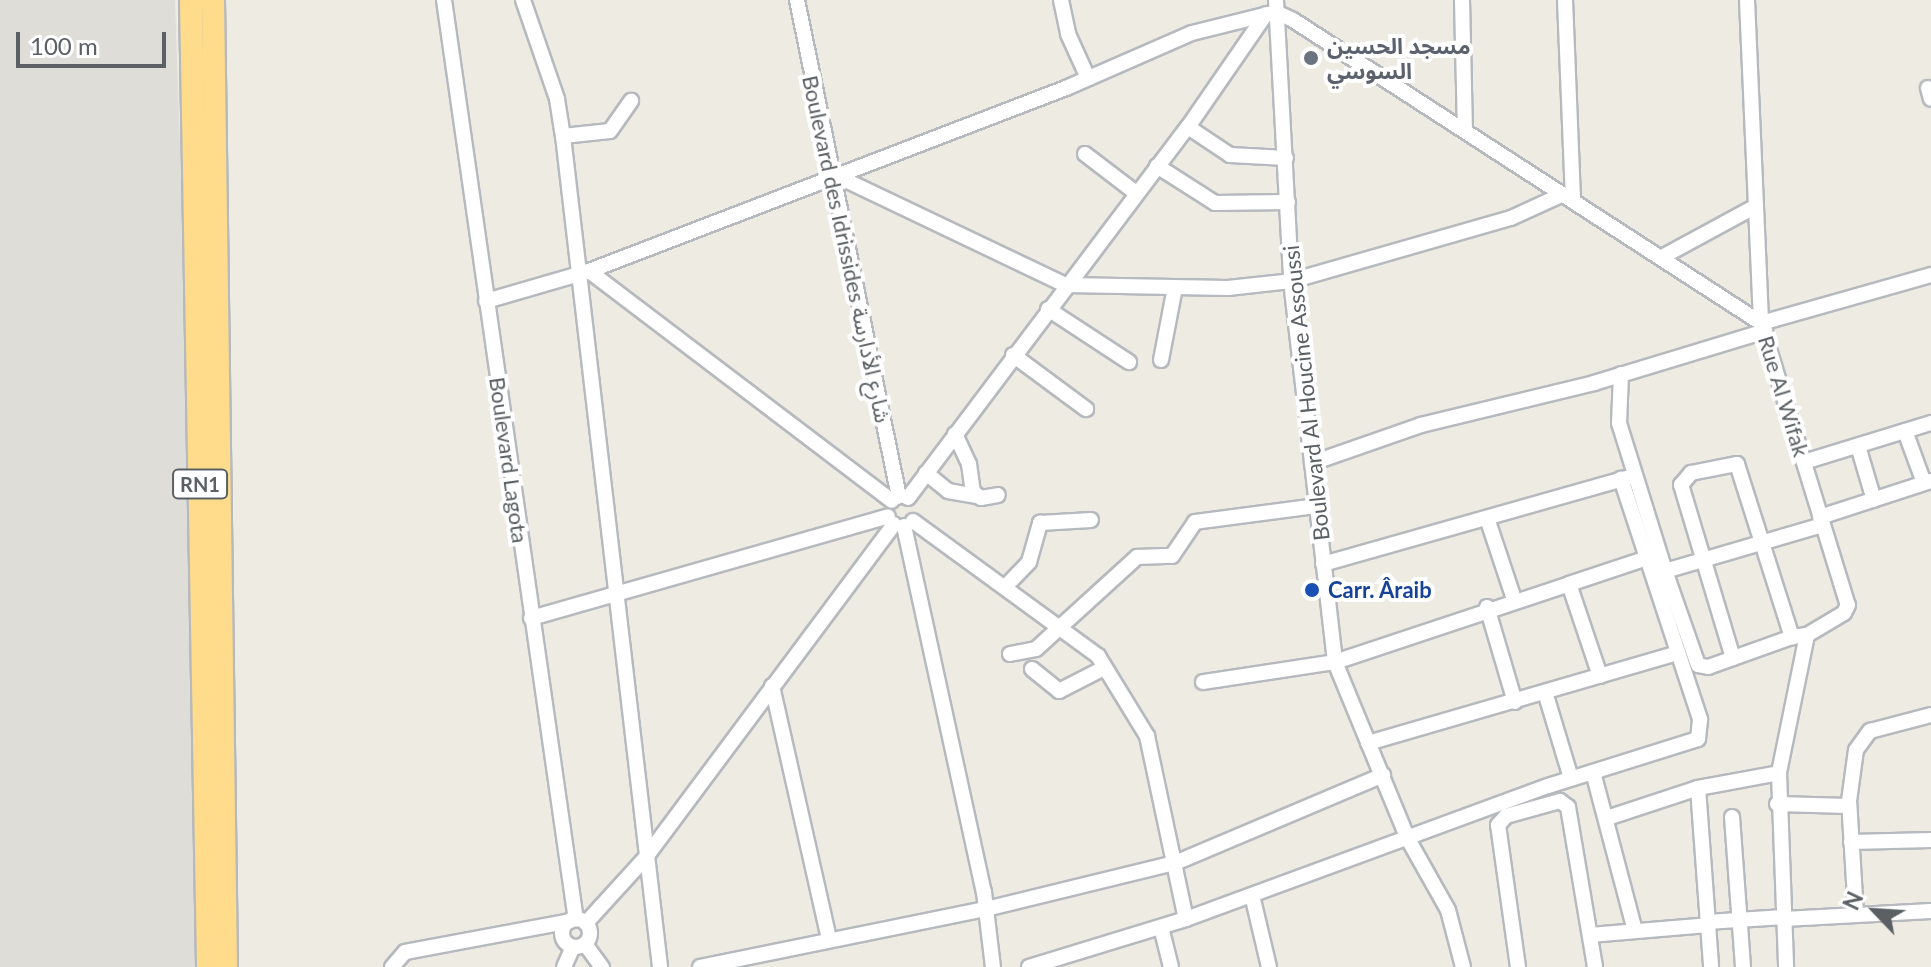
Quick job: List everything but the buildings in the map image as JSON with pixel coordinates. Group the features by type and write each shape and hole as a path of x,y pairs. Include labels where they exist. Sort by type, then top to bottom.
{"highway":[{"name":"RN1","path":"191,0 208,967"},
{"name":"RN1","path":"213,0 226,967"}],"street":[{"name":"Boulevard Lagota","path":"444,0 577,921"},
{"path":"523,0 557,99 584,272 660,967"},
{"name":"Boulevard des Idrissides شارع الأدارسة","path":"797,0 900,512 986,909 993,967"},
{"path":"1061,0 1068,34 1088,78"},
{"path":"1462,0 1465,129"},
{"path":"834,177 1066,285 1175,287 1291,281 1511,218 1567,198 1565,0"},
{"path":"1747,0 1754,207 1763,327"},
{"path":"486,301 584,272 1088,78 1183,37 1273,9"},
{"path":"602,967 579,945 563,935 646,857 1013,355 1188,127 1273,9"},
{"name":"Rue Al Wifak","path":"1273,9 1465,129 1662,257 1763,327 1848,607 1800,636"},
{"name":"Boulevard Al Houcine Assoussi","path":"1273,9 1286,158 1291,281 1335,662 1408,839 1448,910 1463,967"},
{"path":"563,136 610,131 631,101"},
{"path":"1188,127 1230,155 1286,158"},
{"path":"1085,154 1136,193"},
{"path":"1157,166 1215,203 1288,202"},
{"path":"1662,257 1754,207"},
{"path":"584,272 900,512 1090,648 1147,736 1186,919"},
{"path":"1312,463 1421,425 1621,374 1931,275"},
{"path":"1161,360 1175,287"},
{"path":"1048,309 1129,362"},
{"path":"1013,355 1086,409"},
{"path":"1029,967 1186,919 1571,778 1689,743 1702,734 1647,558 1628,478 1617,411 1621,374"},
{"path":"1804,462 1931,423"},
{"path":"1665,571 1761,544 1927,482 1905,431"},
{"path":"955,434 976,496"},
{"path":"1858,446 1874,500"},
{"path":"1733,658 1681,485 1691,473 1737,464 1761,544 1800,636 1777,804 1786,967"},
{"path":"926,473 958,495 998,495"},
{"path":"1323,564 1488,521 1628,478"},
{"path":"1628,478 1665,571 1693,662 1708,667 1800,636"},
{"path":"1010,654 1036,649 1058,625 1141,554 1172,556 1195,522 1316,506"},
{"path":"531,618 618,596 900,512"},
{"path":"1005,587 1029,562 1040,523 1091,520"},
{"path":"1488,521 1514,599"},
{"path":"1203,682 1335,662 1487,607 1647,558"},
{"path":"1569,584 1600,676"},
{"path":"1487,607 1515,702"},
{"path":"1368,743 1678,653"},
{"path":"1032,669 1059,691 1104,668"},
{"path":"772,686 829,939"},
{"path":"1545,692 1571,778"},
{"path":"1856,914 1849,806 1854,757 1863,737 1931,715"},
{"path":"1593,772 1635,931"},
{"path":"1607,818 1698,788 1779,773"},
{"path":"700,967 986,909 1175,863 1383,775"},
{"path":"1698,788 1711,967"},
{"path":"1518,967 1496,832 1506,816 1566,803 1595,967"},
{"path":"1777,804 1849,806"},
{"path":"1732,817 1743,967"},
{"path":"1851,842 1931,840"},
{"path":"1252,895 1269,967"},
{"path":"1590,935 1740,920 1931,911"},
{"path":"564,967 579,945 590,936 577,921"},
{"path":"392,967 405,952 577,921"},
{"path":"1161,927 1171,967"}],"shaded area":[{"path":"0,0 175,0 207,967 0,967"}],"place":[{"name":"مسجد الحسين السوسي","path":"1311,58"},
{"name":"Carr. Âraib","path":"1312,590"}]}
